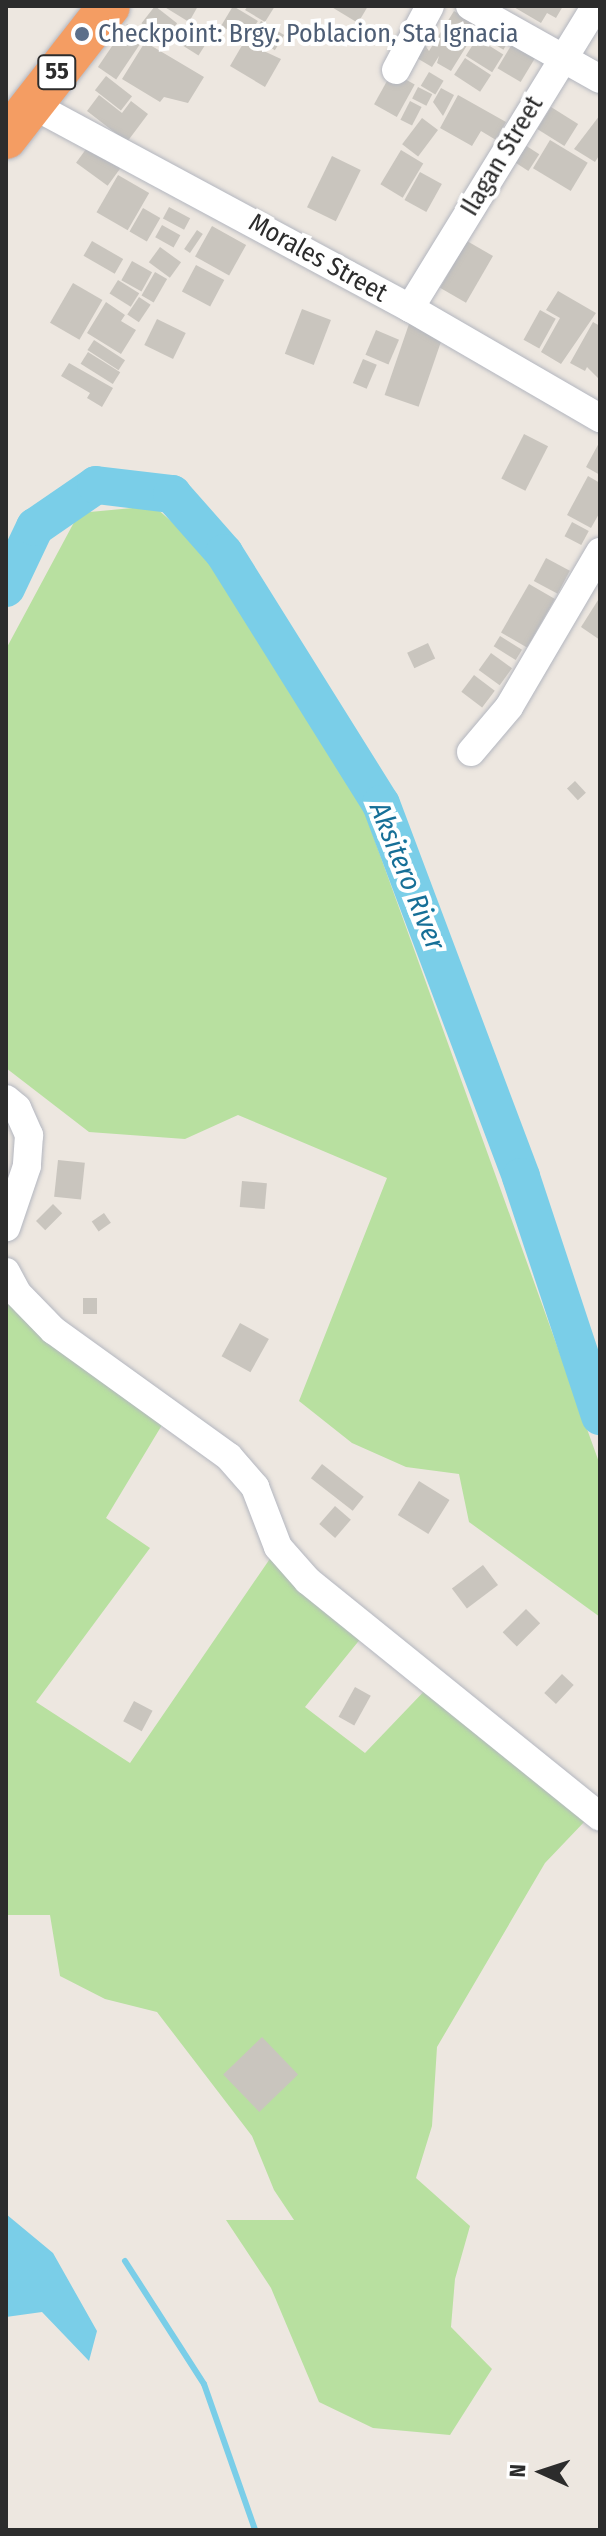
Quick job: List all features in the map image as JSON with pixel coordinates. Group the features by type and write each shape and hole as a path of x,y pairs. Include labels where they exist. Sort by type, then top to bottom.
{"highway":[{"name":"55","path":"6,138 109,6"}],"street":[{"path":"396,70 430,6"},
{"path":"470,6 600,79"},
{"name":"Ilagan Street","path":"410,308 596,6"},
{"name":"Morales Street","path":"31,104 410,308 600,418"},
{"path":"471,752 514,700 600,552"},
{"path":"6,1099 17,1108 29,1135 27,1166 6,1228"},
{"path":"6,1272 17,1293 53,1330 229,1457 255,1487 278,1547 308,1581 600,1817"}],"green space":[{"path":"154,506 210,556 362,805 600,1465 600,1617 469,1522 459,1474 406,1467 352,1443 299,1401 387,1178 238,1115 185,1139 89,1132 6,1068 6,649 79,513"},
{"path":"6,1272 168,1415 106,1518 150,1548 36,1702 130,1763 278,1547 366,1632 305,1707 365,1753 431,1684 586,1820 545,1863 437,2047 432,2126 416,2178 470,2226 455,2279 451,2327 492,2369 450,2435 373,2428 319,2402 271,2288 226,2220 294,2220 274,2190 252,2136 157,2012 105,1999 60,1976 50,1915 6,1915"}],"water":[{"path":"6,2214 53,2253 97,2331 89,2361 42,2312 6,2317"}],"building":[{"path":"155,6 177,23 164,41 141,23"},
{"path":"163,6 198,6 189,22"},
{"path":"233,6 258,21 246,41 221,26"},
{"path":"248,6 275,6 265,22 245,10"},
{"path":"330,6 368,6 358,23"},
{"path":"512,6 563,6 556,18 547,13 541,23"},
{"path":"454,11 479,26 451,71 437,63 439,56 432,67 410,54 420,38 429,51"},
{"path":"261,21 284,35 275,50 252,36"},
{"path":"488,23 511,37 503,50 480,36"},
{"path":"127,24 145,36 116,79 98,67"},
{"path":"191,26 210,38 199,55 180,44"},
{"path":"477,38 503,54 492,72 466,56"},
{"path":"515,39 538,53 521,82 497,68"},
{"path":"145,42 204,77 188,103 164,97 160,102 122,79"},
{"path":"244,42 281,59 265,87 230,66"},
{"path":"465,58 491,75 480,92 454,75"},
{"path":"392,72 415,85 397,117 374,104"},
{"path":"429,72 444,81 435,94 421,86"},
{"path":"106,76 132,96 121,111 95,90"},
{"path":"418,87 432,94 426,106 412,99"},
{"path":"441,88 454,95 443,116 433,102"},
{"path":"99,95 122,113 131,101 148,114 127,142 87,111"},
{"path":"458,95 506,122 496,140 481,131 472,146 440,128"},
{"path":"410,101 422,107 412,126 400,120"},
{"path":"551,107 578,124 564,146 537,129"},
{"path":"600,115 600,154 595,162 574,149"},
{"path":"422,118 438,130 418,156 402,144"},
{"path":"550,140 588,163 571,191 533,168"},
{"path":"89,145 121,168 108,186 76,163"},
{"path":"525,145 539,154 528,171 514,162"},
{"path":"401,150 423,163 403,198 380,184"},
{"path":"332,156 361,170 336,221 307,207"},
{"path":"420,172 442,184 426,212 404,200"},
{"path":"118,175 149,193 128,230 96,212"},
{"path":"169,207 190,218 184,230 163,218"},
{"path":"143,208 160,218 147,241 130,231"},
{"path":"162,225 180,235 174,247 155,237"},
{"path":"212,226 246,245 229,276 195,257"},
{"path":"197,230 203,234 190,253 184,249"},
{"path":"92,241 123,259 115,274 84,256"},
{"path":"467,241 493,256 466,303 440,288"},
{"path":"160,247 181,262 170,278 149,262"},
{"path":"132,261 152,272 141,291 121,280"},
{"path":"196,265 224,280 210,307 182,291"},
{"path":"155,272 167,279 154,302 142,295"},
{"path":"118,280 139,293 131,307 110,294"},
{"path":"73,283 102,300 79,340 50,323"},
{"path":"558,291 596,313 561,364 541,352 560,318 546,310"},
{"path":"139,297 151,305 139,322 127,314"},
{"path":"106,302 125,315 121,321 136,330 121,354 87,333"},
{"path":"302,309 331,320 314,365 285,354"},
{"path":"540,310 556,319 539,348 524,340"},
{"path":"157,319 186,333 173,359 144,345"},
{"path":"593,322 600,326 600,380 587,367 585,371 570,363"},
{"path":"409,324 443,336 419,407 385,395"},
{"path":"376,330 399,340 388,365 365,355"},
{"path":"94,340 125,360 118,370 87,350"},
{"path":"88,352 120,372 113,384 81,364"},
{"path":"363,359 377,365 367,389 353,383"},
{"path":"69,363 113,388 102,407 87,398 90,393 61,376"},
{"path":"524,434 548,446 525,491 501,479"},
{"path":"600,441 600,475 586,467"},
{"path":"588,476 600,483 600,512 591,528 567,515"},
{"path":"572,522 589,531 581,545 564,536"},
{"path":"546,558 570,571 558,594 534,581"},
{"path":"529,584 555,599 527,647 501,632"},
{"path":"600,597 600,640 581,627"},
{"path":"500,636 522,650 516,660 494,646"},
{"path":"428,643 435,658 414,668 407,653"},
{"path":"491,653 512,668 500,685 479,670"},
{"path":"474,675 495,691 482,707 461,692"},
{"path":"575,781 586,793 578,800 567,789"},
{"path":"58,1160 85,1163 81,1200 54,1197"},
{"path":"242,1181 267,1183 265,1209 240,1207"},
{"path":"53,1204 62,1213 45,1230 36,1221"},
{"path":"104,1213 111,1223 99,1231 92,1222"},
{"path":"83,1298 97,1298 97,1314 83,1314"},
{"path":"240,1323 269,1339 250,1372 222,1356"},
{"path":"322,1464 364,1497 353,1511 311,1478"},
{"path":"419,1481 450,1500 428,1534 398,1515"},
{"path":"335,1506 351,1520 335,1538 319,1524"},
{"path":"483,1565 498,1585 467,1608 452,1588"},
{"path":"526,1609 540,1623 517,1646 503,1632"},
{"path":"562,1674 574,1685 556,1704 544,1693"},
{"path":"355,1687 371,1696 354,1725 339,1717"},
{"path":"134,1701 153,1711 142,1731 123,1721"},
{"path":"262,2037 298,2074 259,2112 223,2075"}],"waterway":[{"name":"Aksitero River","path":"6,588 35,527 96,485 172,494 224,553 381,804 521,1177 600,1416"},
{"path":"125,2261 204,2384 255,2530"}],"place":[{"name":"Checkpoint: Brgy. Poblacion, Sta Ignacia","path":"82,34"}]}
